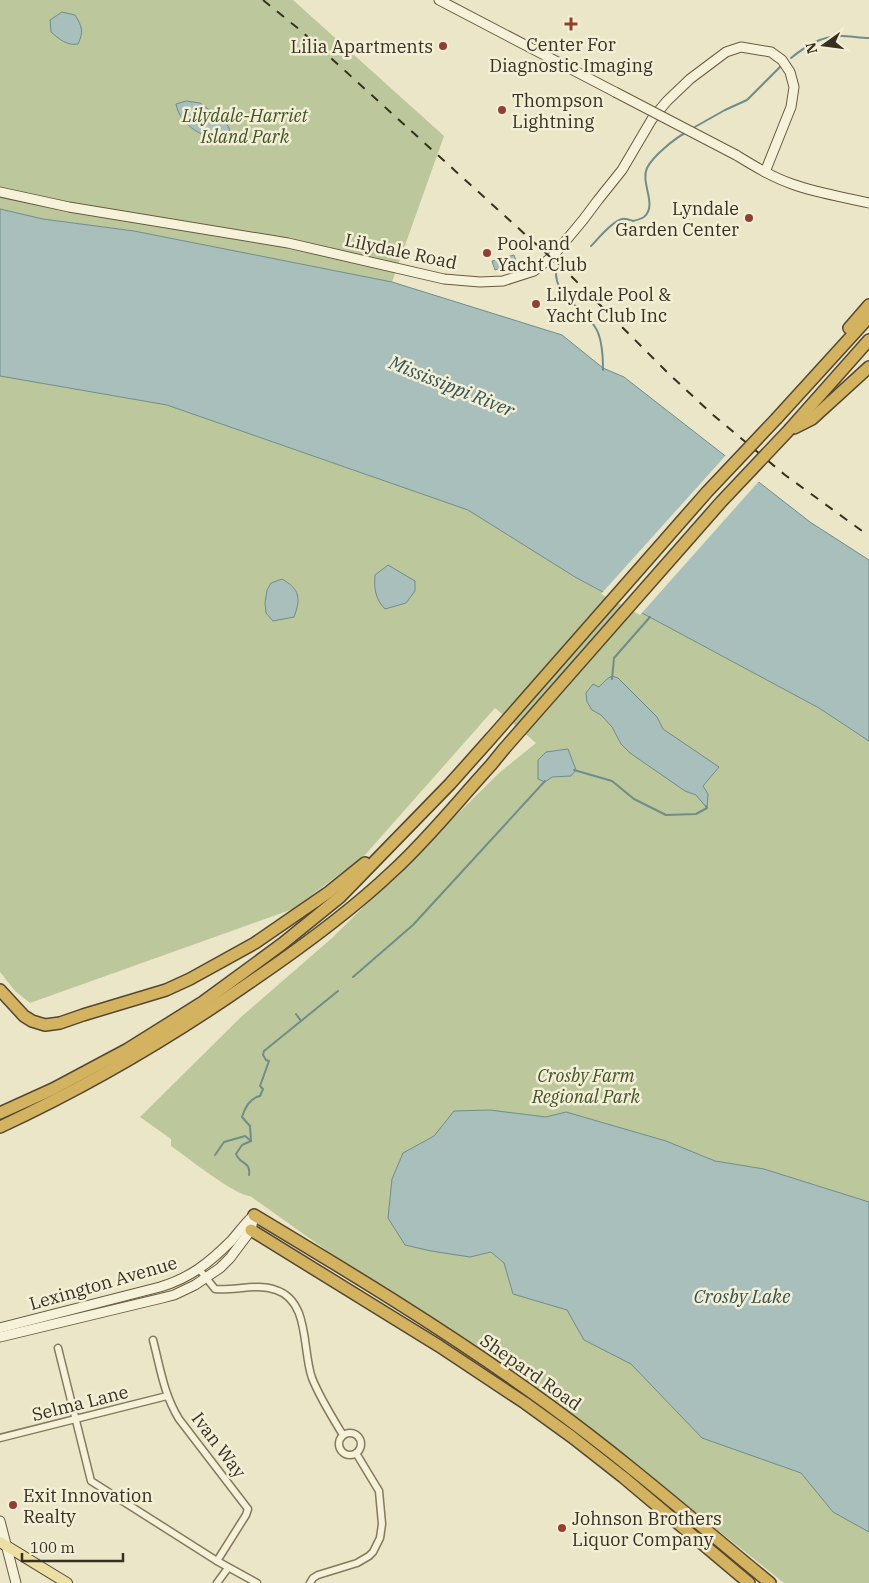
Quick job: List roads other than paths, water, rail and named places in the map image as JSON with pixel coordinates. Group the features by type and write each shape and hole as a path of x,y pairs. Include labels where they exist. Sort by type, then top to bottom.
{"highway":[{"path":"786,409 804,378 869,304"},
{"path":"84,1079 243,973 340,897 450,784 700,500 869,317"},
{"path":"0,1127 57,1093 149,1049 208,1012 275,966 337,919 393,871 485,772 721,502 790,429 869,340"},
{"path":"790,429 812,419 869,367"},
{"path":"0,990 24,1016 45,1025 60,1023 166,990 190,979 254,943 329,892 368,861 392,845"},
{"path":"0,1113 57,1093"},
{"name":"Shepard Road","path":"254,1214 447,1334 531,1392 601,1445 770,1583"},
{"name":"Shepard Road","path":"251,1230 431,1341 525,1403 595,1454 749,1583"}],"main road":[{"path":"3,1544 67,1583"}],"street":[{"path":"439,0 736,155 765,172 792,184 869,203"},
{"name":"Lilydale Road","path":"0,192 69,207 288,243 444,279 480,282 503,281 534,271 553,256 584,220 622,170 652,119 667,101 726,52 741,47 771,52 782,60 790,72 794,87 791,107 765,172"},
{"name":"Lexington Avenue","path":"0,1337 174,1295 206,1278 230,1258 251,1230 254,1214"},
{"name":"Lexington Avenue","path":"0,1328 163,1286 179,1280 199,1269 230,1241 254,1214"},
{"path":"199,1269 215,1289 265,1287 284,1293 292,1300 299,1312 311,1376 323,1401 344,1435"},
{"name":"Ivan Way","path":"154,1340 167,1396 179,1419 248,1509 217,1561"},
{"path":"58,1348 91,1481 228,1568 257,1583"},
{"name":"Selma Lane","path":"0,1438 167,1396"},
{"path":"350,1433 359,1438 361,1446 356,1453 349,1454 341,1449 340,1443 344,1435 350,1433"},
{"path":"310,1583 318,1575 357,1562 368,1556 373,1552 380,1538 382,1524 379,1490 356,1453"},
{"path":"0,1521 3,1544 16,1583"},
{"path":"217,1583 228,1568"}],"water":[{"path":"62,12 75,15 79,22 82,32 78,44 67,43 51,32 50,20"},
{"path":"186,101 200,103 225,121 229,128 230,136 228,138 212,138 194,130 180,116 176,104"},
{"name":"Mississippi River","path":"0,209 43,219 134,231 392,282 562,335 603,368 624,377 810,522 869,560 869,741 819,708 575,577 468,510 167,405 0,376"},
{"path":"514,255 517,264 495,270 492,261"},
{"path":"388,565 415,581 415,591 406,603 385,609 376,593 375,575"},
{"path":"282,579 296,591 298,605 294,617 273,621 266,613 267,590 271,583"},
{"path":"612,676 618,678 657,717 663,729 719,767 703,786 708,794 707,808 696,795 685,791 630,753 621,744 612,727 601,715 592,710 587,702 586,693 593,684 599,687"},
{"path":"568,749 576,770 571,776 552,777 545,782 538,779 538,760 546,752"},
{"name":"Crosby Lake","path":"490,1110 546,1117 566,1112 666,1141 715,1161 764,1169 869,1202 869,1532 833,1512 801,1473 702,1438 631,1364 584,1340 567,1310 513,1294 504,1263 491,1252 470,1257 405,1245 388,1218 392,1179 403,1153 434,1136 454,1111"}],"waterway":[{"path":"791,58 808,46 834,36 869,38"},
{"path":"693,128 747,100 780,67"},
{"path":"591,246 618,220 633,221 644,217 648,212 649,206 645,174 647,168 665,148 687,132"},
{"path":"580,259 569,262 556,270 557,279 564,295 595,327 602,348 603,370"},
{"path":"612,679 614,658 650,617"},
{"path":"574,770 612,781 634,799 666,815 696,814 707,808 706,806"},
{"path":"353,977 413,925 545,781"},
{"path":"249,1175 247,1165 236,1154 242,1145 251,1141 250,1126 242,1117 248,1104 260,1096 263,1089 260,1086 269,1061 263,1055 264,1051 338,991"},
{"path":"296,1014 301,1021"},
{"path":"215,1155 224,1142 245,1136 251,1141"}],"railway":[{"path":"263,0 300,30 571,276 712,414 785,475 869,536"}],"place":[{"name":"Center For Diagnostic Imaging","path":"571,24"},
{"name":"Lilia Apartments","path":"443,46"},
{"name":"Thompson Lightning","path":"502,110"},
{"name":"Lyndale Garden Center","path":"749,218"},
{"name":"Pool and Yacht Club","path":"487,253"},
{"name":"Lilydale Pool & Yacht Club Inc","path":"536,304"},
{"name":"Exit Innovation Realty","path":"13,1505"},
{"name":"Johnson Brothers Liquor Company","path":"562,1528"}],"park label":[{"name":"Lilydale-Harriet Island Park","path":"245,125"},
{"name":"Crosby Farm Regional Park","path":"586,1085"}]}
